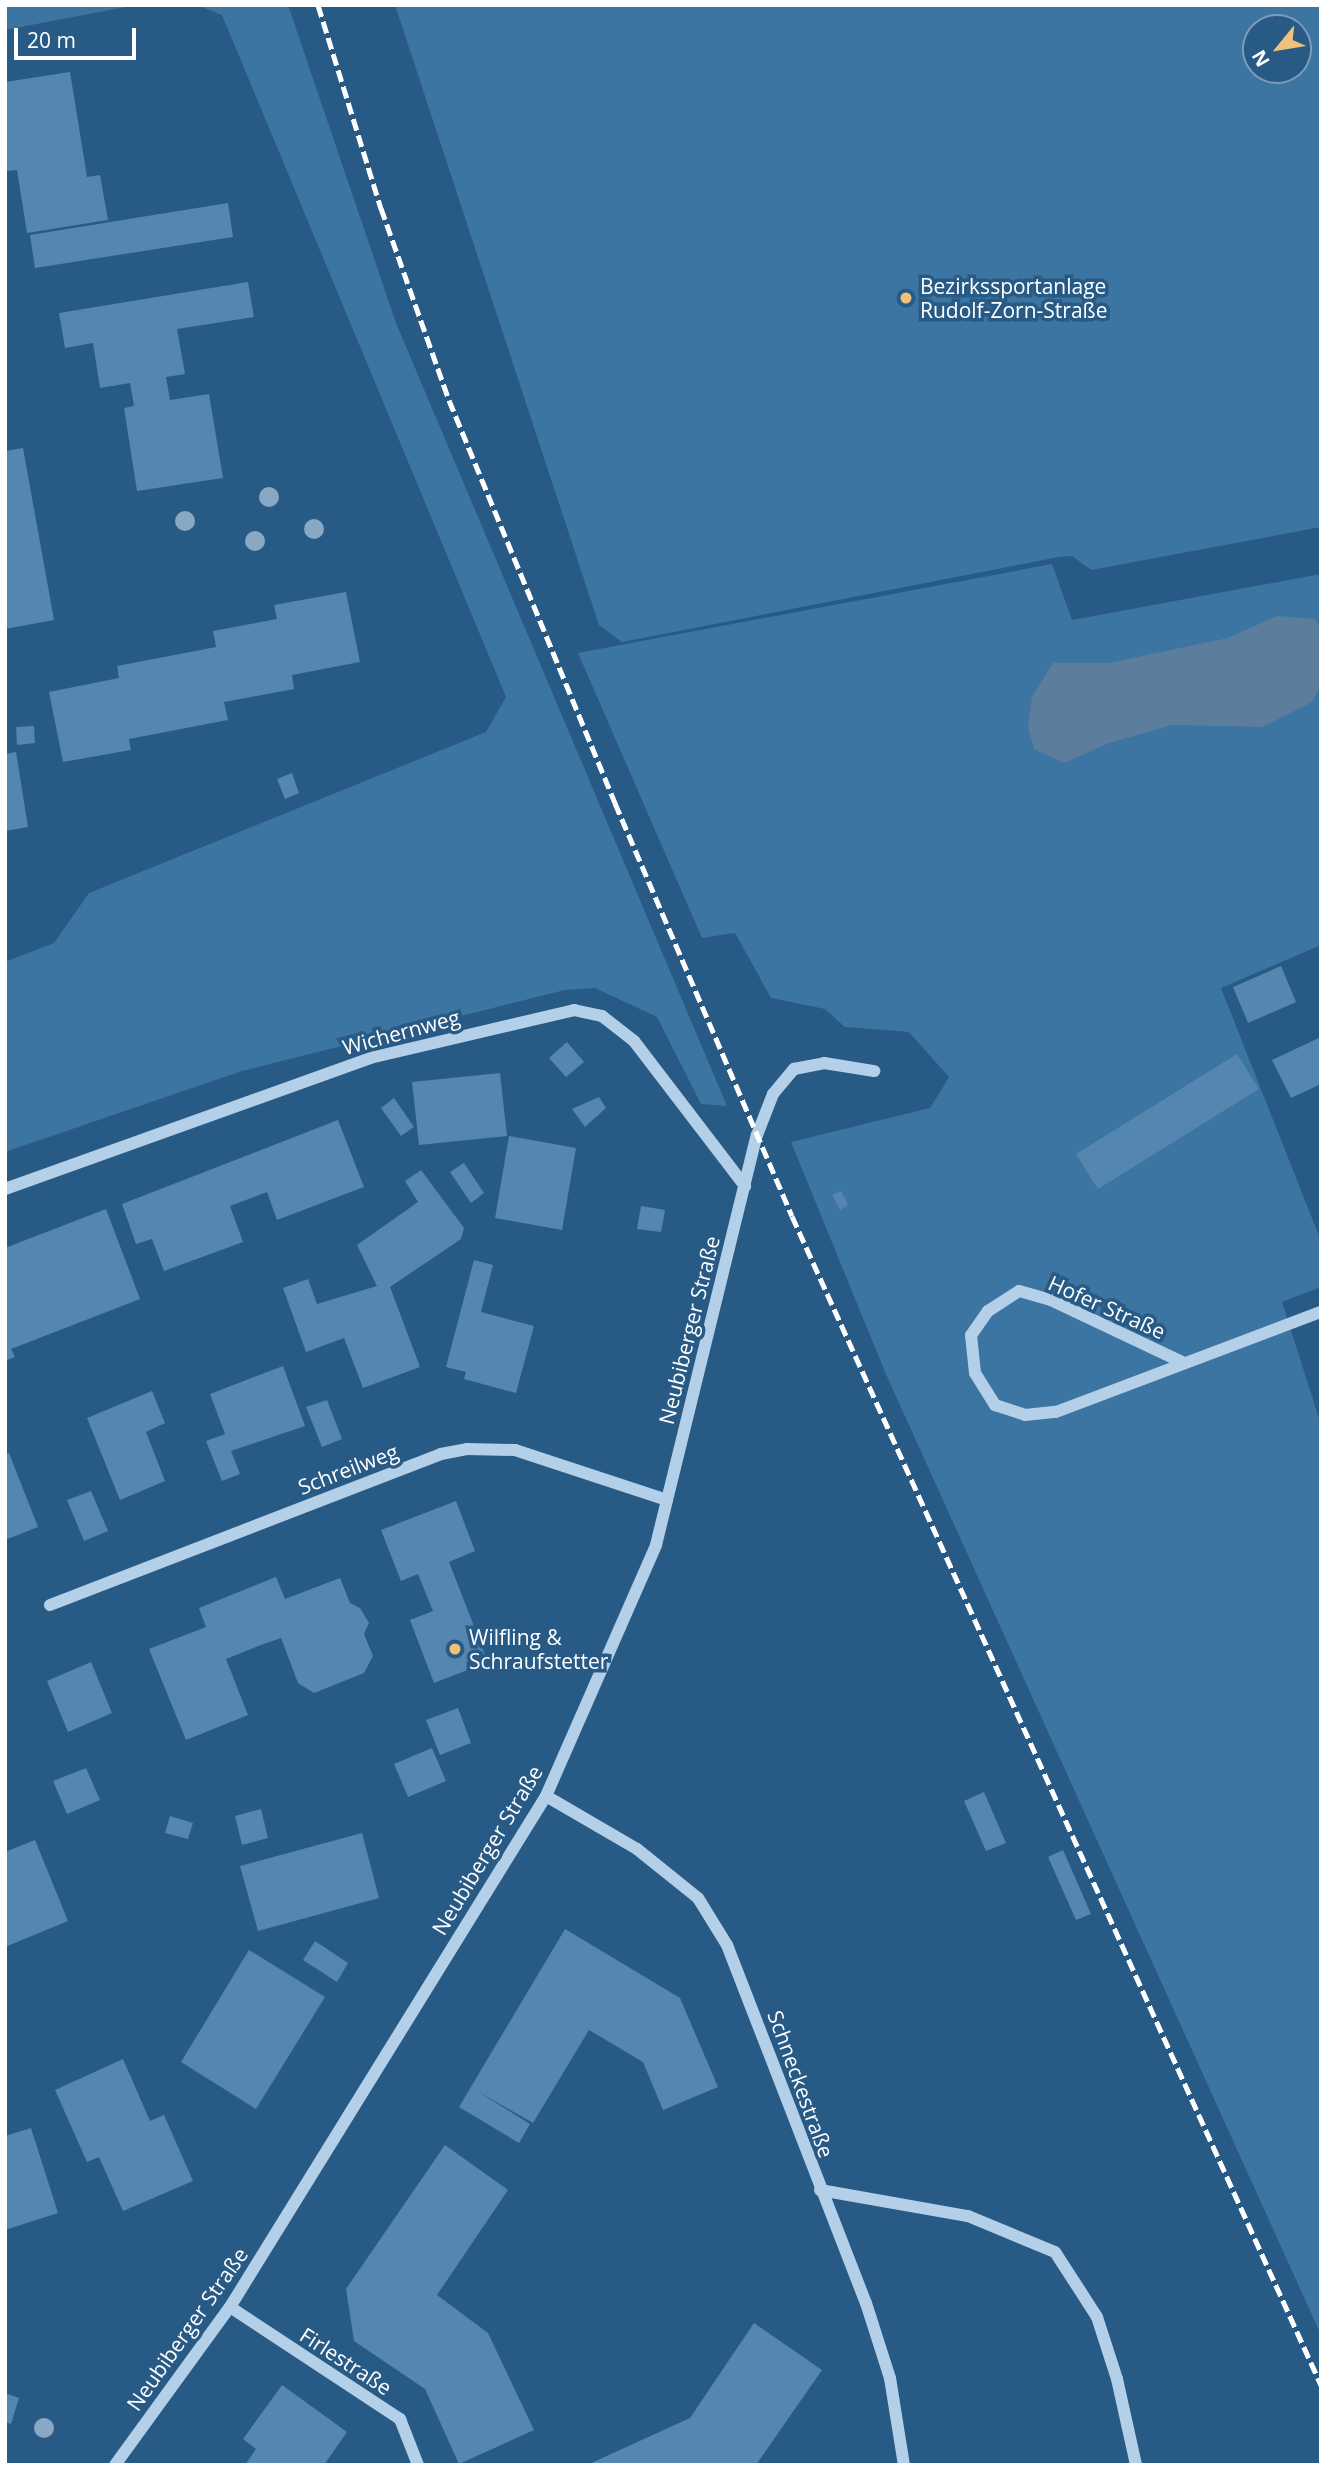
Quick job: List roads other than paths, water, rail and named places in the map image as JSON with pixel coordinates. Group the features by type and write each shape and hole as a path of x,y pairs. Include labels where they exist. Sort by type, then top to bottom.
{"street":[{"name":"Wichernweg","path":"5,1189 370,1058 574,1010 602,1016 634,1041 745,1186"},
{"name":"Neubiberger Straße","path":"115,2465 230,2307 546,1796 656,1545 745,1186 773,1094 794,1069 824,1063 874,1071"},
{"name":"Hofer Straße","path":"1182,1362 1051,1300 1020,1291 988,1311 971,1335 975,1373 995,1405 1025,1415 1056,1412 1182,1362 1321,1312"},
{"name":"Schreilweg","path":"50,1605 441,1454 467,1448 515,1450 667,1500"},
{"name":"Schneckestraße","path":"546,1796 637,1849 698,1898 732,1957 866,2304 890,2378 904,2465"},
{"path":"820,2190 968,2216 1021,2235 1055,2252 1097,2316 1117,2379 1136,2465"},
{"name":"Firlestraße","path":"230,2307 400,2420 418,2465"}],"railway":[{"path":"318,5 381,208 449,400 615,803 792,1216 1321,2385"}],"place":[{"name":"Bezirkssportanlage Rudolf-Zorn-Straße","path":"906,298"},
{"name":"Wilfling & Schraufstetter","path":"455,1649"}]}
